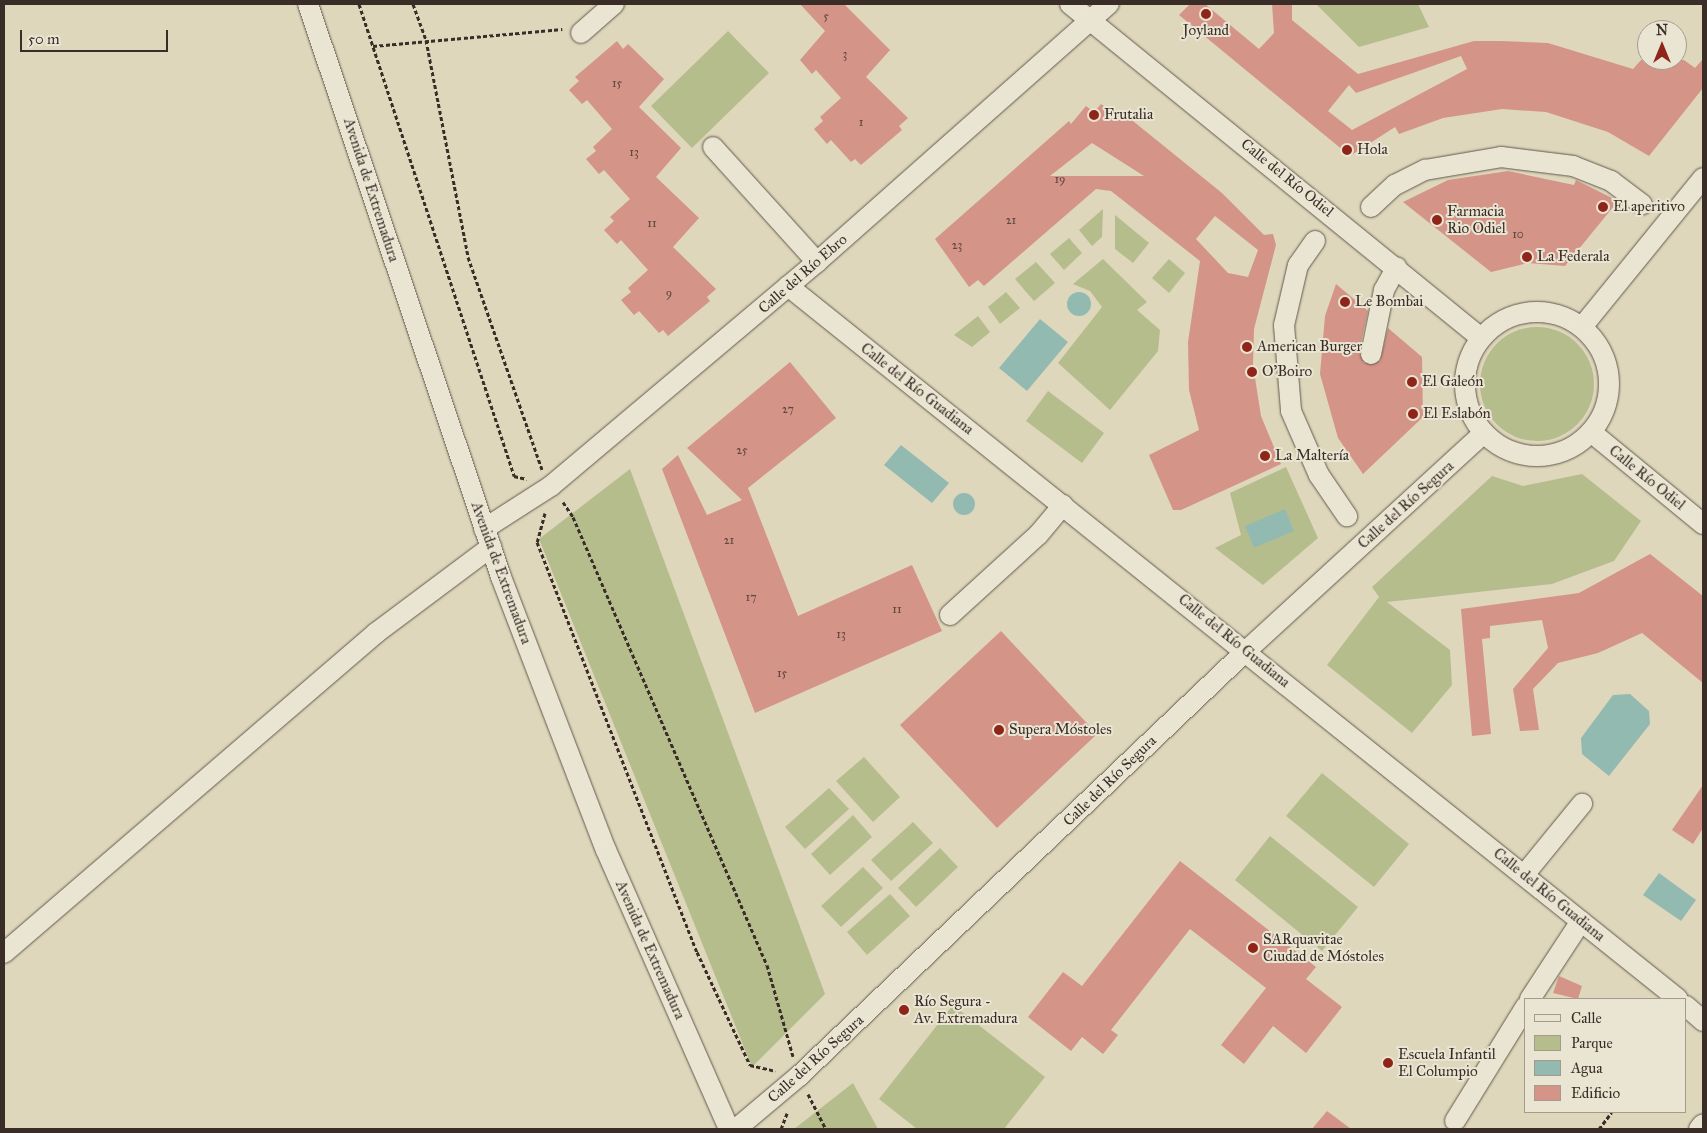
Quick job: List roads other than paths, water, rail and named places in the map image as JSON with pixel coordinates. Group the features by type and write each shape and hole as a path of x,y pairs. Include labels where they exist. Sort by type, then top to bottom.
{"street":[{"name":"Avenida de Extremadura","path":"308,4 487,538 606,850 729,1129"},
{"path":"586,29 614,4"},
{"name":"Calle del Río Odiel","path":"1070,4 1397,267 1481,338"},
{"name":"Calle del Río Ebro","path":"4,953 487,538 552,486 817,262 1110,4"},
{"path":"713,147 817,262"},
{"path":"1371,206 1395,185 1425,170 1501,157 1573,166 1611,181 1642,204"},
{"path":"1582,327 1703,178"},
{"path":"1315,241 1298,265 1284,325 1291,411 1319,474 1347,516"},
{"path":"1371,354 1384,290 1397,267"},
{"name":"Calle del Río Guadiana","path":"788,286 1247,650 1677,998"},
{"path":"1542,312 1582,327 1597,344 1608,369 1604,411 1591,432 1572,447 1552,454 1525,455 1484,433 1468,407 1465,377 1481,338 1499,323 1519,314 1542,312"},
{"name":"Calle Río Odiel","path":"1591,432 1703,524"},
{"name":"Calle del Río Segura","path":"736,1129 800,1076 1247,650 1484,433"},
{"path":"950,615 1038,535 1063,505"},
{"path":"1524,875 1582,804"},
{"path":"1531,998 1582,922"},
{"path":"1687,1007 1703,1021"},
{"path":"1455,1121 1524,1009"},
{"path":"1699,1129 1703,1124"}],"water":[{"path":"1079,292 1084,293 1090,299 1090,309 1084,315 1079,316 1074,315 1068,309 1067,304 1068,299 1074,293"},
{"path":"1040,319 1068,342 1027,391 999,368"},
{"path":"901,445 949,483 932,503 884,465"},
{"path":"964,493 972,496 975,504 972,512 964,515 956,512 953,504 956,496"},
{"path":"1285,509 1294,531 1254,548 1245,526"},
{"path":"1630,694 1649,711 1650,724 1609,776 1582,754 1581,738 1613,695"},
{"path":"1659,873 1696,900 1681,921 1643,895"}],"place":[{"name":"Joyland","path":"1206,14"},
{"name":"Frutalia","path":"1094,115"},
{"name":"Hola","path":"1347,150"},
{"name":"El aperitivo","path":"1603,207"},
{"name":"Farmacia Rio Odiel","path":"1437,220"},
{"name":"La Federala","path":"1527,257"},
{"name":"Le Bombai","path":"1345,302"},
{"name":"American Burger","path":"1247,347"},
{"name":"O'Boiro","path":"1252,372"},
{"name":"El Galeón","path":"1412,382"},
{"name":"El Eslabón","path":"1413,414"},
{"name":"La Maltería","path":"1265,456"},
{"name":"Supera Móstoles","path":"999,730"},
{"name":"SARquavitae Ciudad de Móstoles","path":"1253,948"},
{"name":"Río Segura - Av. Extremadura","path":"904,1010"},
{"name":"Escuela Infantil El Columpio","path":"1388,1063"}]}
